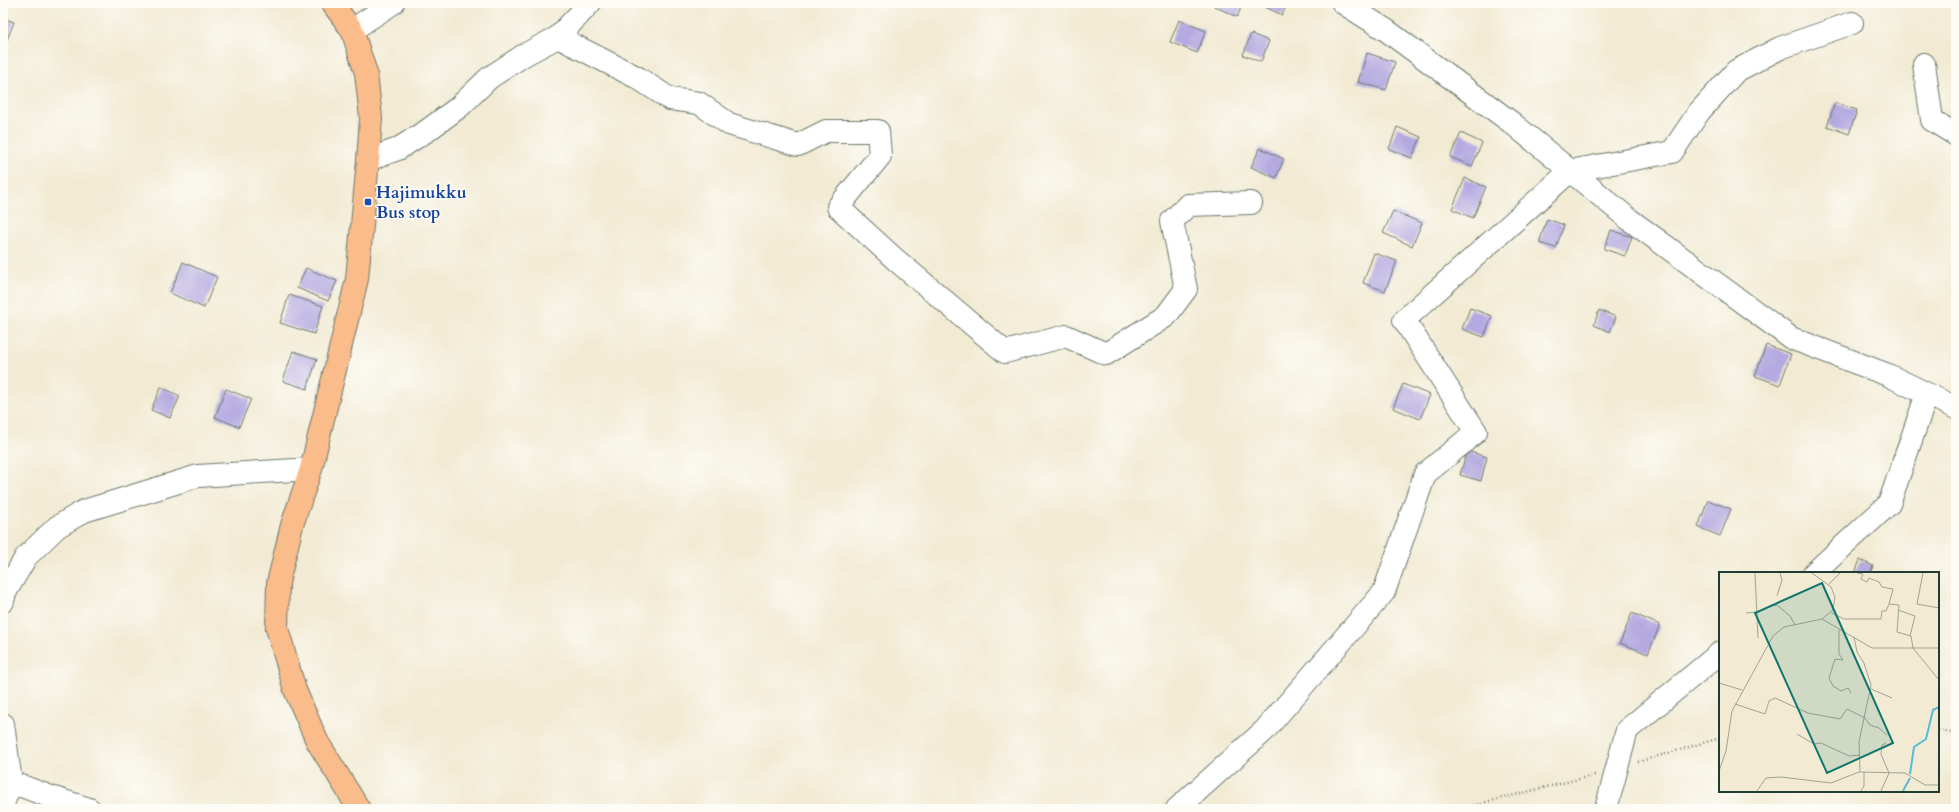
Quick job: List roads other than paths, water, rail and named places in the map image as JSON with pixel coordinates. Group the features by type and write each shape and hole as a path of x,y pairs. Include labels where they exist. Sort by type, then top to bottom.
{"main road":[{"path":"332,3 352,30 366,73 372,118 357,279 311,469 292,526 278,583 278,628 296,690 317,741 359,809"}],"street":[{"path":"352,30 393,3"},
{"path":"368,160 398,149 428,130 458,107 489,78 524,54 558,37 590,3"},
{"path":"1343,3 1386,30 1512,123 1630,220 1792,338 1888,375 1956,408"},
{"path":"1176,809 1264,731 1384,592 1426,474 1476,432 1404,320 1570,171 1672,152 1699,112 1736,71 1780,48 1852,23"},
{"path":"558,37 638,78 670,99 699,103 729,124 790,142 798,144 826,131 878,131 880,156 838,207 896,260 1005,352 1066,336 1106,354 1166,316 1186,289 1172,221 1188,205 1251,203"},
{"path":"1924,64 1932,120 1956,135"},
{"path":"1815,572 1889,504 1927,394"},
{"path":"3,601 5,593 26,557 57,527 84,511 198,476 311,469"},
{"path":"1606,809 1627,730 1719,654"},
{"path":"3,724 7,780 3,804"},
{"path":"7,780 50,798 89,809"}],"place":[{"name":"Hajimukku Bus stop","path":"368,202"}]}
